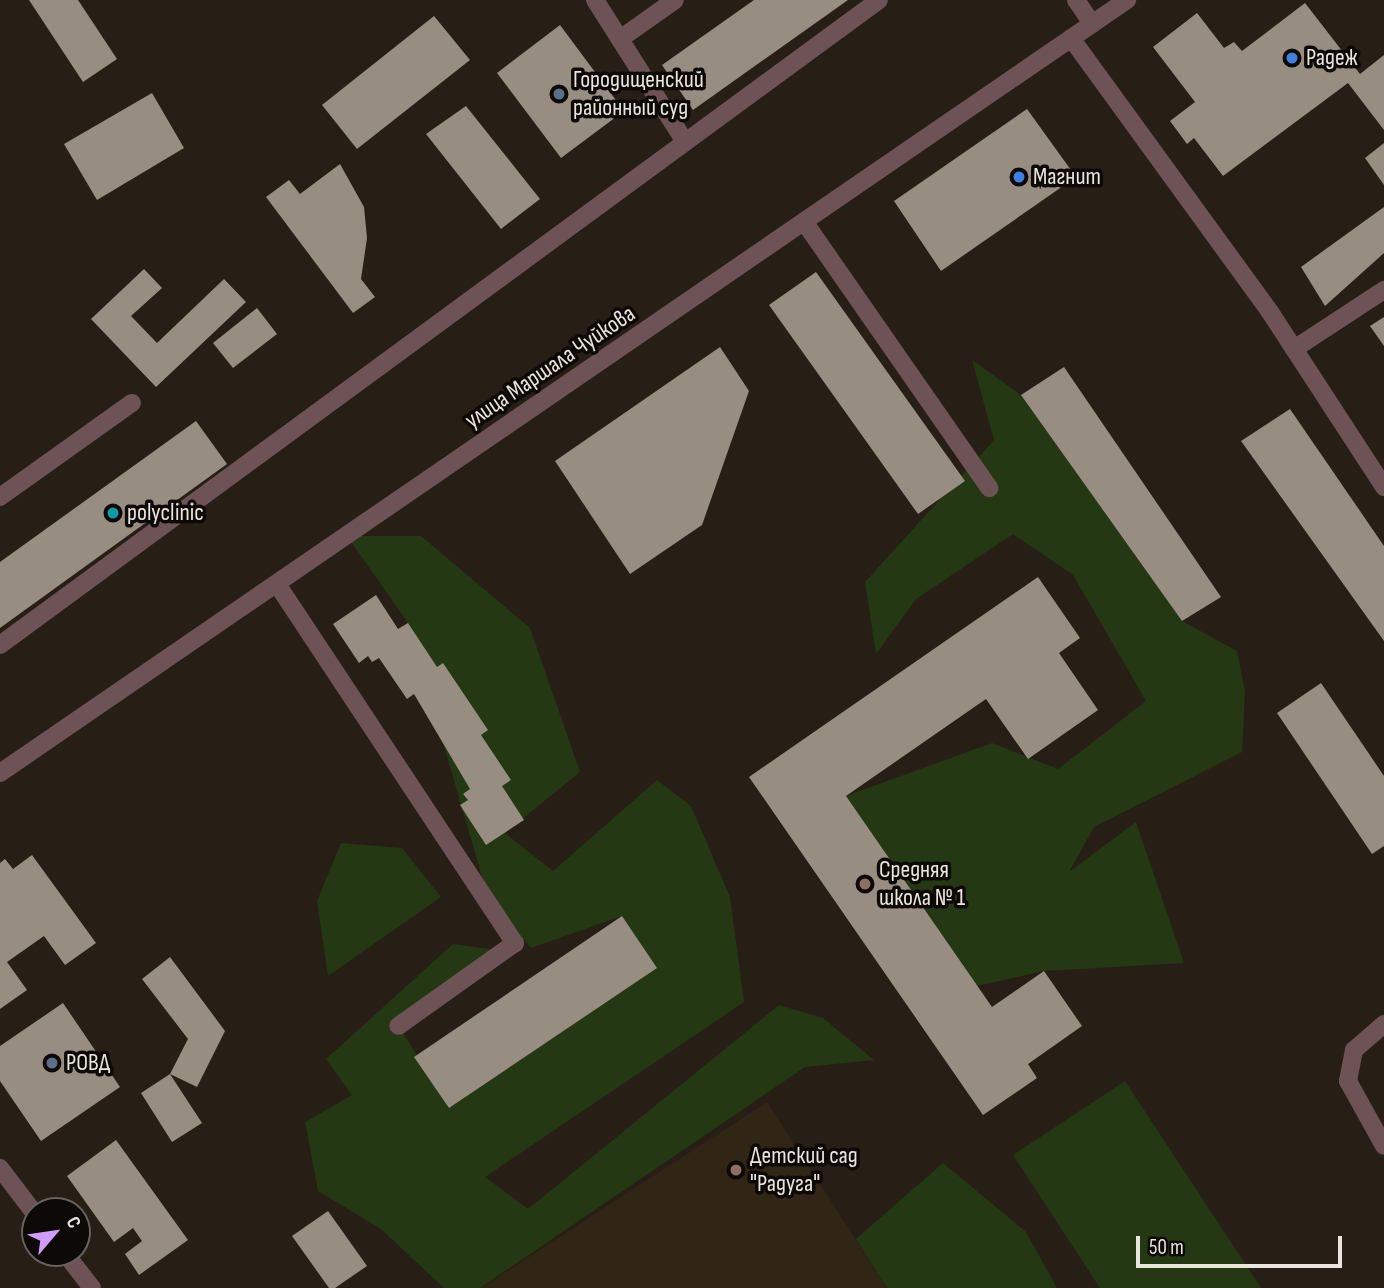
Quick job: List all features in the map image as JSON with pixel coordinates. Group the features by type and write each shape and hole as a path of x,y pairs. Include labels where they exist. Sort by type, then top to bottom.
{"street":[{"path":"595,0 685,142"},
{"path":"620,39 675,0"},
{"path":"0,645 879,0"},
{"path":"1076,0 1092,24"},
{"name":"улица Маршала Чуйкова","path":"0,773 1127,0"},
{"path":"1071,38 1270,313 1384,487"},
{"path":"804,223 989,488"},
{"path":"1294,349 1384,289"},
{"path":"0,496 132,403"},
{"path":"277,584 515,943 398,1026"},
{"path":"1384,1024 1354,1050 1348,1081 1384,1146"},
{"path":"0,1168 22,1197"},
{"path":"76,1267 92,1288"}],"shaded area":[{"name":"Детский сад \"Радуга\"","path":"767,1102 887,1288 481,1288"}],"green space":[{"path":"972,360 1021,395 1182,621 1237,651 1245,692 1242,752 1094,827 1069,872 1136,822 1184,963 1044,971 977,986 846,796 992,743 1058,769 1146,701 1073,575 1013,534 916,599 876,654 865,582 994,440"},
{"path":"347,536 421,536 530,628 580,772 505,833 553,871 657,780 691,806 730,897 744,1002 485,1177 528,1209 779,1005 823,1018 874,1060 805,1067 480,1288 444,1288 381,1229 318,1191 305,1122 352,1095 326,1059 453,944 504,951 399,1026 449,1108 656,968 622,916 531,948 490,904 408,623"},
{"path":"341,843 402,848 441,897 328,976 317,901"},
{"path":"1125,1081 1261,1288 1100,1288 1013,1155"},
{"path":"943,1163 1026,1232 1057,1288 887,1288 856,1239"}],"building":[{"path":"29,0 78,0 117,59 83,82"},
{"path":"754,0 848,0 693,110 662,65"},
{"path":"1305,3 1360,74 1384,55 1384,130 1348,83 1223,176 1194,138 1187,144 1170,121 1195,102 1153,47 1197,13 1224,48 1234,42 1242,51"},
{"path":"434,16 470,60 357,149 322,105"},
{"path":"560,25 624,111 561,158 497,73"},
{"path":"152,93 184,148 97,200 64,144"},
{"path":"466,106 540,199 501,229 426,134"},
{"path":"1027,109 1076,177 941,271 894,201"},
{"path":"1384,143 1384,185 1365,158"},
{"path":"340,164 364,207 367,238 361,279 375,297 353,313 266,197 289,180 300,194"},
{"path":"1384,207 1384,253 1325,306 1301,267"},
{"path":"144,269 162,288 131,316 157,343 224,279 246,302 156,387 91,319"},
{"path":"816,272 965,481 918,514 769,305"},
{"path":"257,308 277,334 233,368 213,343"},
{"path":"1384,317 1384,346 1370,326"},
{"path":"720,347 749,391 702,525 630,574 555,461"},
{"path":"1064,367 1221,597 1182,621 1021,395"},
{"path":"1290,409 1384,546 1384,641 1241,441"},
{"name":"polyclinic","path":"196,421 227,464 0,628 0,562"},
{"name":"Средняя школа № 1","path":"1038,577 1080,638 1059,653 1098,710 1028,759 986,699 846,796 992,1007 1044,971 1082,1026 1028,1064 1037,1078 983,1115 749,777"},
{"path":"376,595 398,629 408,623 437,667 443,663 488,730 481,735 511,780 502,786 524,820 486,845 460,805 468,800 463,794 470,789 414,694 407,699 379,658 372,662 368,656 359,663 333,624"},
{"path":"1321,683 1384,776 1384,846 1372,854 1277,713"},
{"path":"32,855 96,943 65,965 44,936 7,962 27,990 0,1009 0,863 5,859 13,869"},
{"path":"622,916 657,968 449,1108 414,1057"},
{"path":"170,957 225,1031 197,1087 170,1074 188,1039 142,979"},
{"name":"РОВД","path":"63,1003 120,1087 41,1141 0,1081 0,1046"},
{"path":"170,1074 202,1123 172,1142 141,1093"},
{"path":"116,1140 188,1240 139,1275 125,1254 142,1241 133,1228 114,1242 91,1210 91,1197 82,1197 67,1176"},
{"path":"328,1211 367,1266 335,1288 329,1288 292,1236"}],"place":[{"name":"Радеж","path":"1292,58"},
{"name":"Городищенский районный суд","path":"559,94"},
{"name":"Магнит","path":"1019,177"},
{"name":"polyclinic","path":"113,513"},
{"name":"Средняя школа № 1","path":"865,884"},
{"name":"РОВД","path":"52,1063"},
{"name":"Детский сад \"Радуга\"","path":"736,1170"}]}
